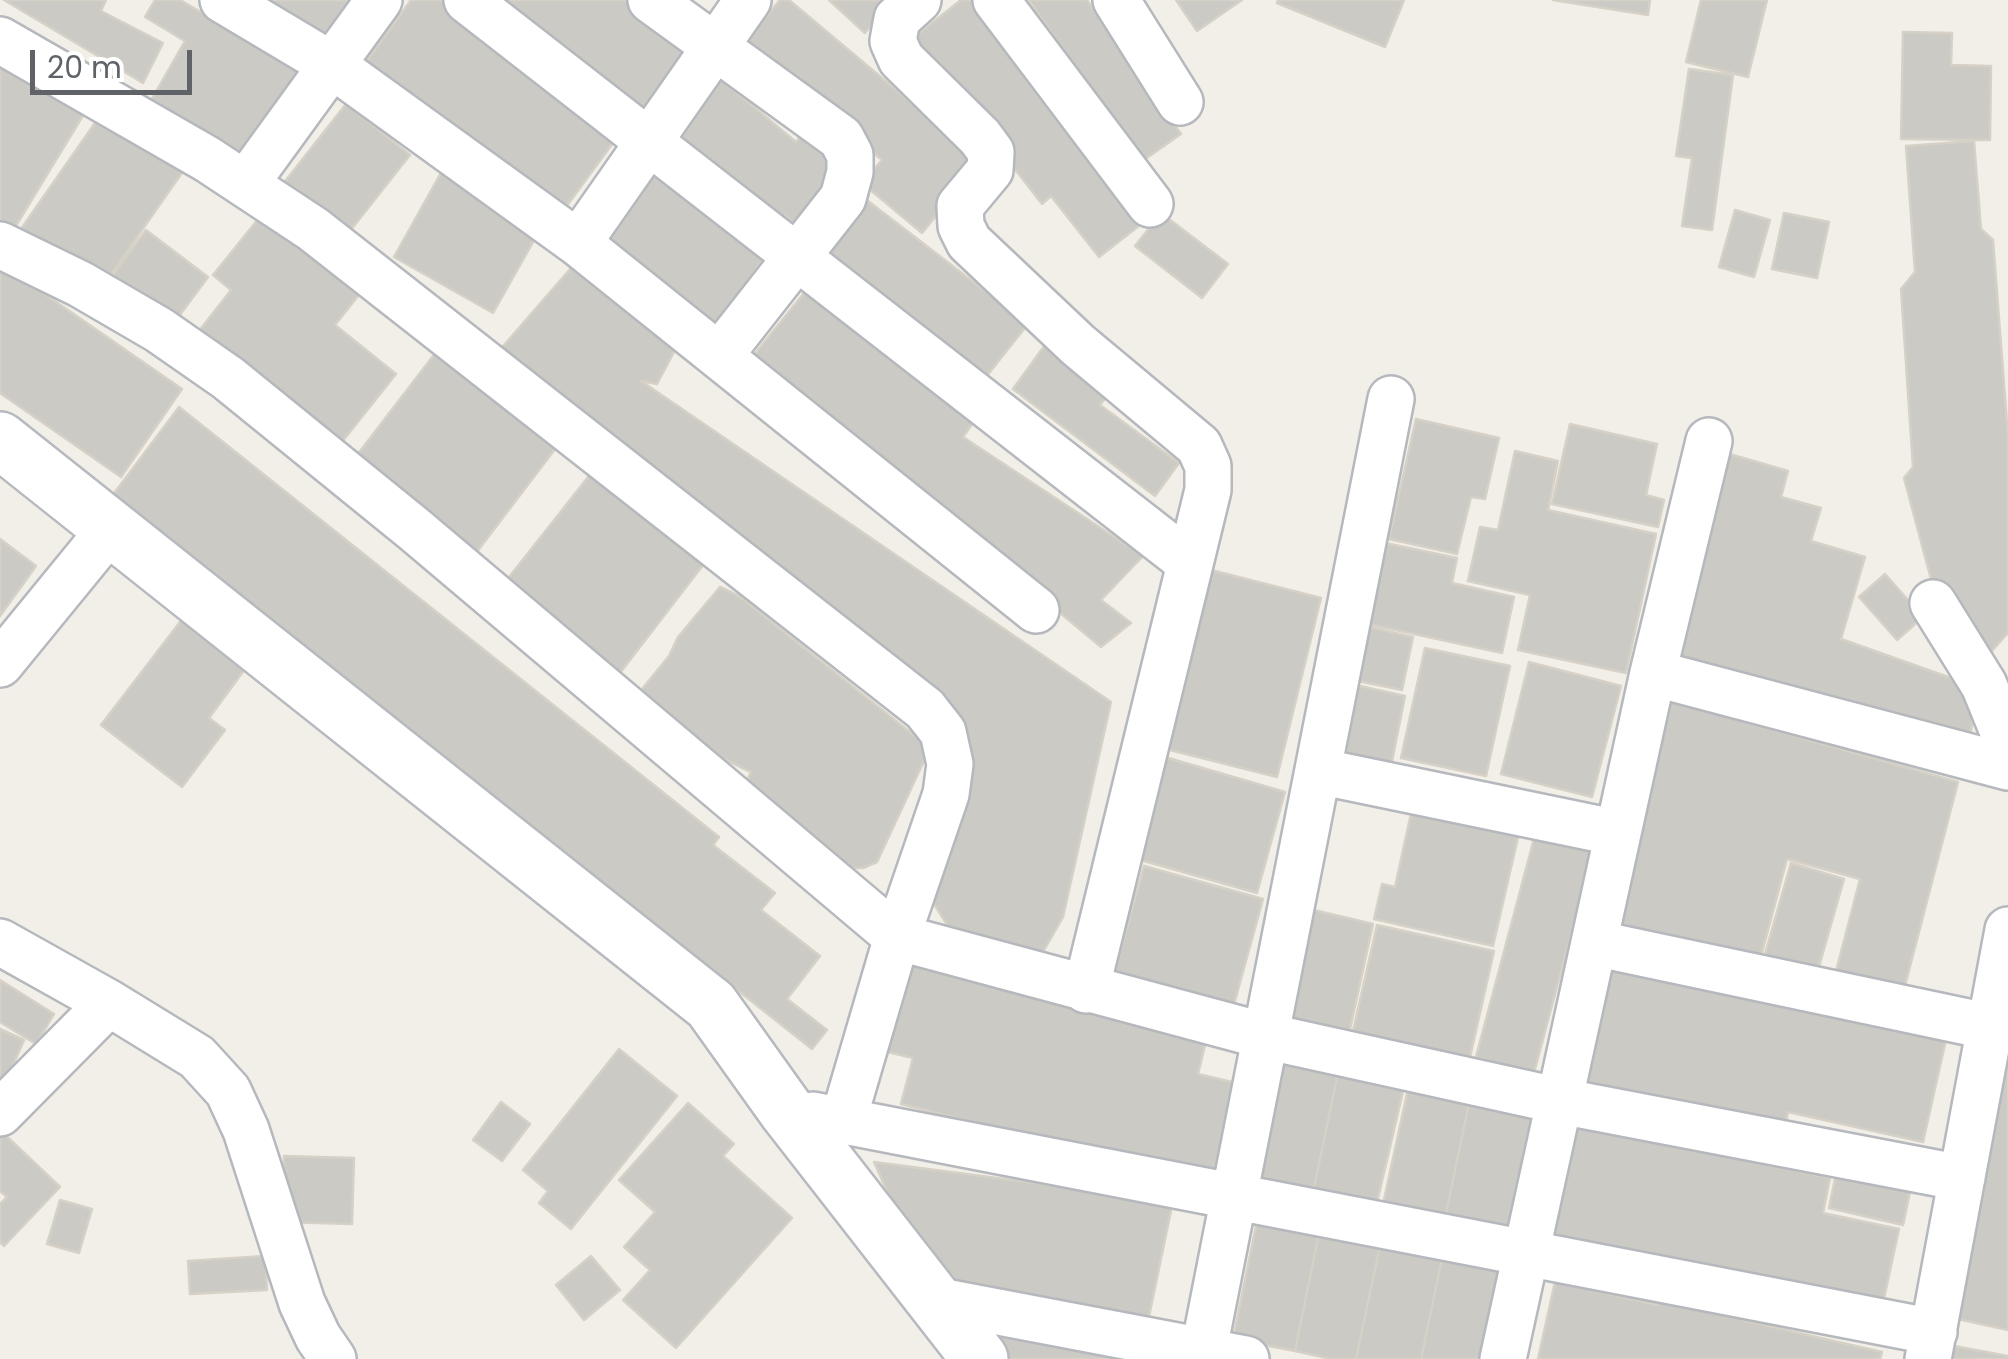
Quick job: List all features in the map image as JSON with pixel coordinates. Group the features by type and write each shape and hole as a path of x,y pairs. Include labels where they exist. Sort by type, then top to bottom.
{"main road":[{"path":"0,440 711,1004 786,1110 980,1359"}],"street":[{"path":"223,0 332,65 578,243 1036,610"},
{"path":"246,183 380,0"},
{"path":"467,0 1190,563"},
{"path":"650,0 841,138 850,155 843,198 719,356"},
{"path":"578,243 748,0"},
{"path":"918,0 898,20 893,41 902,59 991,152 990,170 960,206 961,226 969,242 1078,345 1199,446 1208,466 1208,490 1086,990"},
{"path":"996,0 1150,204"},
{"path":"1116,0 1180,102"},
{"path":"0,40 246,183 314,229 925,710 943,732 950,764 946,794 843,1121"},
{"path":"0,245 80,284 228,378 414,529 898,938 1265,1036 1560,1101 1962,1178"},
{"path":"935,1300 1217,1356 1234,1195 1392,399"},
{"path":"1503,1359 1653,673 1709,441"},
{"path":"0,664 112,527"},
{"path":"1933,604 1996,675 2008,744"},
{"path":"1653,673 2008,767"},
{"path":"1318,771 1618,833"},
{"path":"786,1110 1526,1254 1931,1345 2008,930"},
{"path":"0,942 110,1003 197,1058 228,1091 246,1130 302,1304 334,1359"},
{"path":"1594,944 1990,1027"},
{"path":"0,1114 110,1003"}],"building":[{"path":"4,0 106,0 101,11 163,43 143,83"},
{"path":"155,0 180,0 302,71 244,169 145,111 185,41 145,17"},
{"path":"266,0 355,0 328,42"},
{"path":"411,0 440,0 621,132 563,211 364,65"},
{"path":"488,0 634,0 694,42 646,111"},
{"path":"780,0 789,0 981,161 922,233 862,183 882,160 744,43"},
{"path":"829,0 891,0 865,33"},
{"path":"961,0 980,0 1149,218 1099,257 1051,196 1042,204 913,38"},
{"path":"1029,0 1087,0 1181,134 1141,162"},
{"path":"1176,0 1242,0 1197,31"},
{"path":"1404,0 1385,47 1277,3"},
{"path":"1553,0 1650,0 1648,15"},
{"path":"1701,0 1767,0 1748,77 1686,62"},
{"path":"1903,32 1952,33 1951,65 1991,66 1990,140 1901,139"},
{"path":"0,49 90,104 14,229 0,221"},
{"path":"1689,69 1733,75 1712,230 1682,226 1692,158 1676,156"},
{"path":"718,77 796,142 805,130 844,161 794,224 785,215 777,226 668,137"},
{"path":"346,104 410,155 342,241 279,189"},
{"path":"104,110 186,167 103,286 21,229"},
{"path":"1974,141 1981,229 1993,240 2008,437 2008,633 1982,662 1935,594 1904,478 1913,467 1901,289 1915,272 1906,146"},
{"path":"644,162 770,249 716,328 589,241"},
{"path":"442,171 541,228 493,313 394,257"},
{"path":"868,201 1028,324 982,382 819,256"},
{"path":"268,207 366,286 335,325 396,374 334,452 192,340 231,290 213,275"},
{"path":"1735,210 1770,220 1754,277 1719,267"},
{"path":"1161,213 1228,264 1202,298 1135,246"},
{"path":"1784,213 1829,222 1817,278 1772,269"},
{"path":"146,230 208,277 174,323 112,276"},
{"path":"0,263 182,389 121,477 0,393"},
{"path":"571,268 675,350 657,384 641,381 1111,702 1063,917 1043,952 948,926 934,904 928,683 864,637 697,500 498,352"},
{"path":"809,287 975,420 963,437 1143,556 1101,600 1131,623 1101,647 753,356"},
{"path":"1045,345 1109,393 1100,405 1179,463 1155,496 1013,389"},
{"path":"440,347 562,440 476,553 354,459"},
{"path":"179,407 719,837 713,845 775,893 761,910 820,956 787,999 827,1030 812,1049 112,496"},
{"path":"1416,419 1499,438 1485,499 1471,497 1457,554 1389,539"},
{"path":"1570,424 1657,444 1646,495 1664,500 1658,527 1552,504"},
{"path":"1515,451 1558,461 1548,510 1656,534 1626,673 1518,650 1530,595 1468,581 1480,527 1498,530"},
{"path":"1726,453 1788,471 1781,497 1821,508 1811,541 1865,557 1841,639 1979,688 1968,747 1669,661"},
{"path":"596,467 710,556 613,682 563,643 571,632 506,581"},
{"path":"0,539 36,566 0,616"},
{"path":"1385,543 1457,558 1452,583 1514,597 1502,653 1368,624"},
{"path":"1203,568 1321,598 1277,777 1158,747"},
{"path":"1885,574 1923,617 1897,640 1859,597"},
{"path":"720,587 739,596 930,748 877,862 863,868 840,868 745,785 751,772 678,737 633,700"},
{"path":"190,609 253,658 209,718 225,730 182,787 101,725"},
{"path":"1365,626 1413,637 1402,690 1353,680"},
{"path":"1425,648 1510,666 1486,776 1401,758"},
{"path":"1529,662 1621,686 1592,797 1501,774"},
{"path":"1351,684 1405,696 1391,766 1336,754"},
{"path":"1663,699 1958,782 1901,1001 1833,983 1860,879 1787,859 1756,975 1603,934"},
{"path":"1165,757 1285,792 1257,893 1137,859"},
{"path":"1412,809 1519,833 1493,946 1374,919 1382,884 1395,887"},
{"path":"1536,831 1594,848 1534,1073 1476,1057"},
{"path":"1791,863 1844,879 1816,977 1763,961"},
{"path":"1144,866 1263,899 1233,1008 1114,975"},
{"path":"1305,908 1373,924 1347,1043 1279,1027"},
{"path":"1377,925 1494,951 1468,1066 1351,1040"},
{"path":"913,952 1208,1033 1198,1074 1236,1083 1211,1182 901,1104 913,1058 888,1052"},
{"path":"1613,960 1947,1035 1923,1142 1788,1112 1783,1137 1583,1092"},
{"path":"0,980 54,1014 36,1044 0,1022"},
{"path":"0,1029 24,1040 6,1081 0,1078"},
{"path":"2008,1034 2008,1330 1949,1317"},
{"path":"619,1049 677,1096 571,1229 539,1203 548,1191 523,1170"},
{"path":"1278,1054 1339,1068 1312,1197 1248,1182"},
{"path":"1339,1068 1405,1083 1375,1211 1312,1197"},
{"path":"1410,1080 1471,1094 1444,1223 1382,1209"},
{"path":"1471,1094 1538,1109 1510,1237 1444,1223"},
{"path":"501,1102 530,1124 502,1161 473,1140"},
{"path":"688,1103 734,1144 723,1156 792,1218 676,1348 623,1300 650,1270 624,1247 655,1212 619,1180"},
{"path":"1575,1115 1760,1155 1758,1163 1830,1178 1823,1213 1899,1229 1881,1312 1548,1239"},
{"path":"0,1130 60,1187 4,1246 0,1242 0,1204 7,1197 0,1191"},
{"path":"284,1156 354,1158 352,1224 282,1222"},
{"path":"874,1162 1173,1201 1148,1321 955,1292 954,1277 908,1238"},
{"path":"1837,1169 1911,1187 1903,1225 1829,1208"},
{"path":"60,1200 92,1209 79,1253 47,1244"},
{"path":"1258,1216 1320,1228 1295,1351 1233,1339"},
{"path":"1320,1228 1381,1241 1356,1359 1331,1359 1295,1351"},
{"path":"1381,1241 1443,1254 1421,1359 1356,1359"},
{"path":"1443,1254 1504,1266 1485,1359 1421,1359"},
{"path":"265,1256 267,1290 190,1294 188,1261"},
{"path":"591,1256 620,1290 584,1320 556,1285"},
{"path":"1555,1282 1658,1305 1662,1290 1744,1308 1742,1320 1882,1352 1880,1359 1538,1359"},
{"path":"984,1324 1161,1359 1002,1359"},
{"path":"1949,1345 2008,1356 2008,1359 1946,1359"}]}
